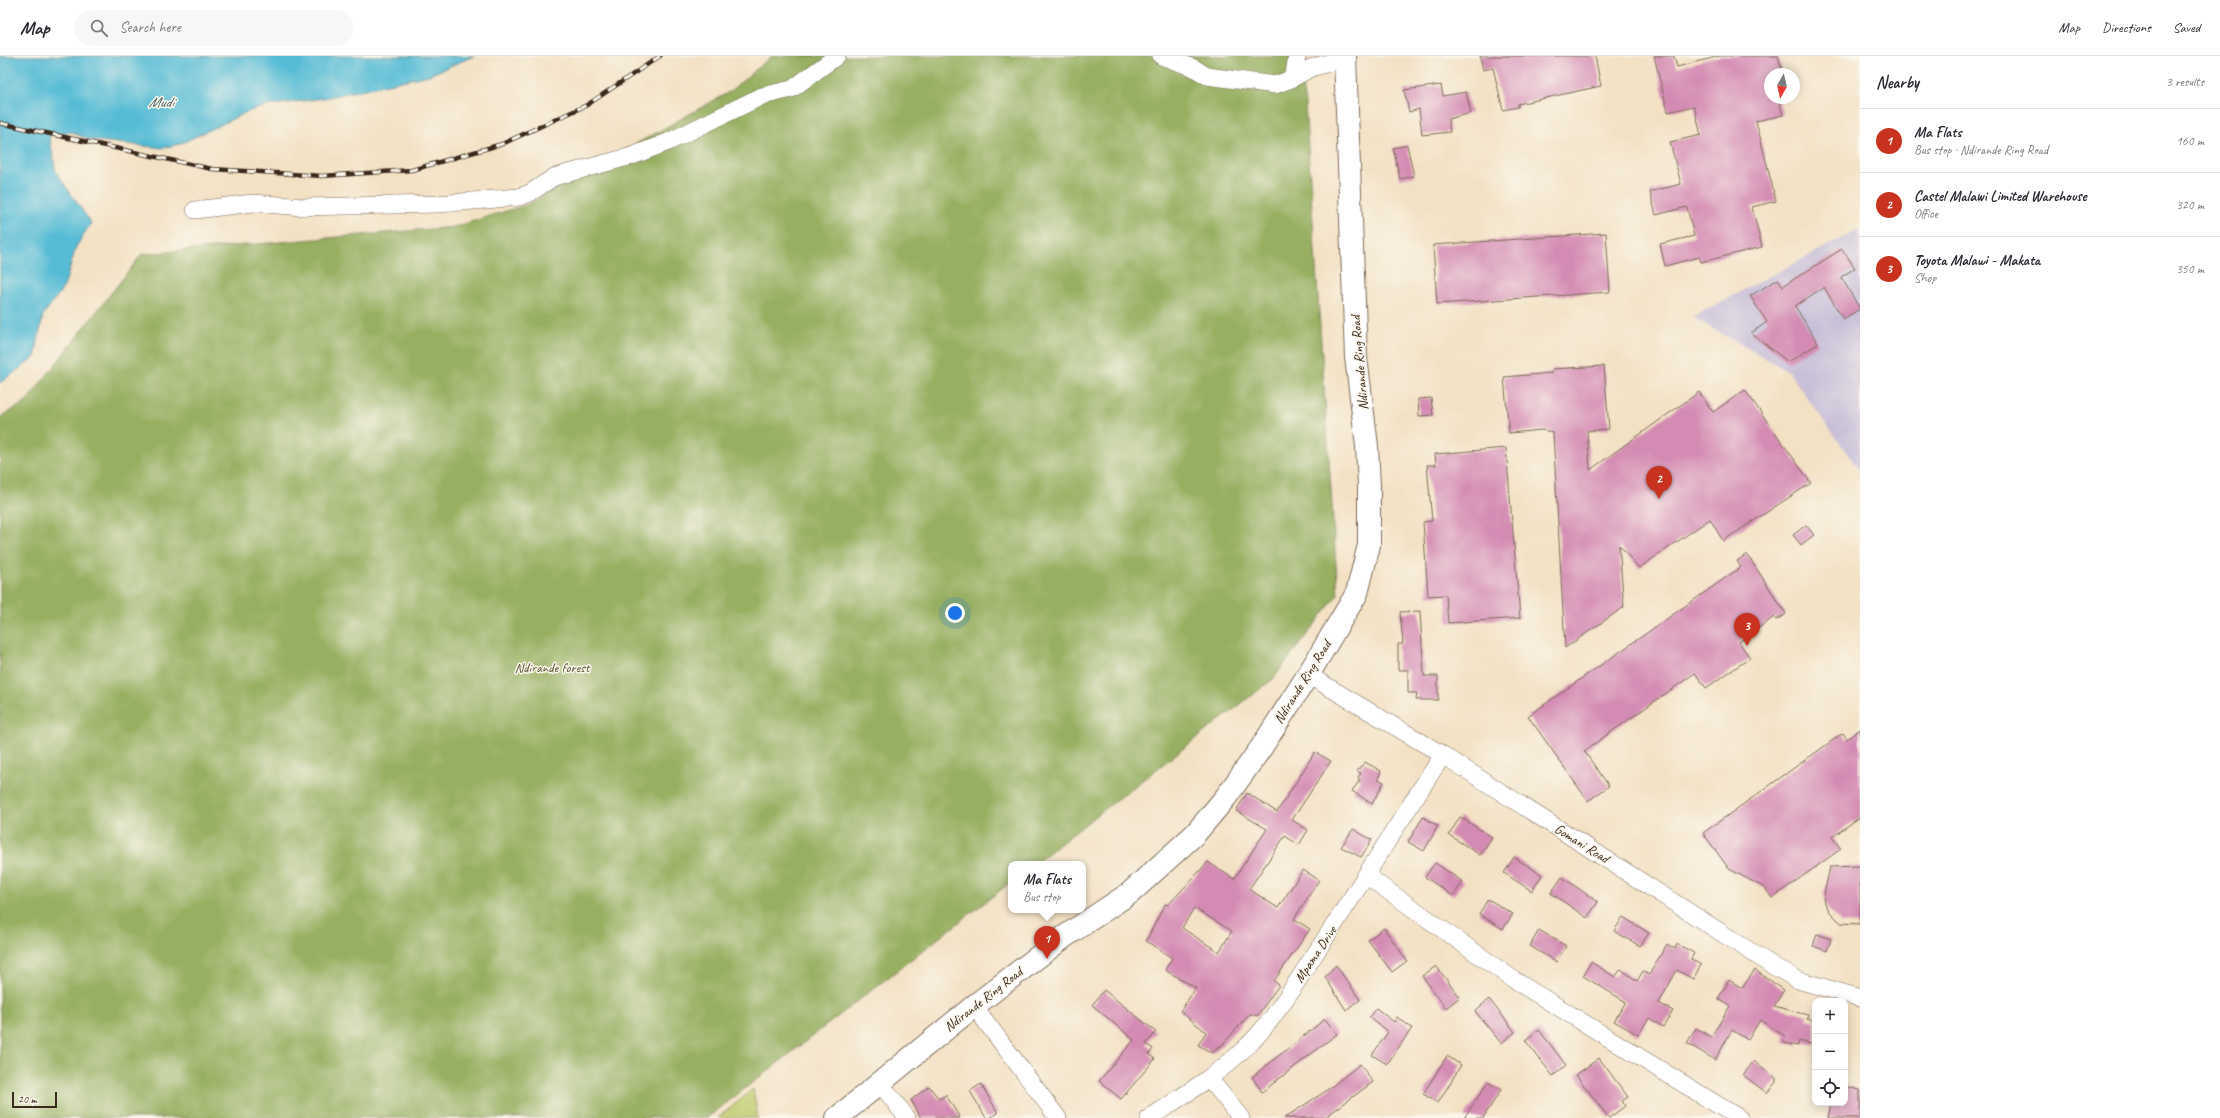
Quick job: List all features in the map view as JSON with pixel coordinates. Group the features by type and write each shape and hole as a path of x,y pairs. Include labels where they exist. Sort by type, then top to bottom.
{"street":[{"path":"195,210 253,203 303,207 438,204 519,197 530,193 554,177 632,156 668,142 762,96 792,89 837,56"},
{"path":"1161,56 1194,68 1207,76 1217,79 1275,85 1291,79 1310,68 1345,57"},
{"path":"1291,79 1294,74 1297,56"},
{"name":"Ndirande Ring Road","path":"837,1118 974,1006 1064,937 1130,893 1195,834 1242,776 1308,675 1357,593 1369,545 1367,446 1356,357 1345,57"},
{"name":"Gomani Road","path":"1308,675 1443,755 1775,968 1798,980 1860,998"},
{"name":"Mpama Drive","path":"1149,1118 1209,1078 1243,1050 1267,1024 1367,876 1415,797 1443,755"},
{"path":"1367,876 1514,980 1739,1118"},
{"path":"974,1006 1058,1118"},
{"path":"1209,1078 1241,1118"},
{"path":"880,1083 907,1118"}],"shaded area":[{"path":"1860,229 1860,471 1788,371 1692,317"}],"green space":[{"name":"Ndirande forest","path":"772,56 1297,56 1305,103 1338,594 1273,679 1038,861 1008,861 1008,884 707,1118 0,1118 0,417 25,403 142,254 454,227 529,204 729,92"},
{"path":"753,1089 758,1118 718,1118"}],"water":[{"name":"Mudi","path":"0,56 474,56 429,75 324,98 266,106 247,112 180,144 162,148 90,140 71,132 49,135 56,172 91,223 76,247 64,287 43,315 35,357 0,383"}],"building":[{"path":"1480,56 1595,56 1601,86 1518,104 1518,107 1503,110 1493,68 1483,70"},
{"path":"1654,56 1674,56 1677,67 1720,56 1778,56 1781,68 1764,68 1764,104 1780,104 1783,115 1756,121 1776,201 1752,207 1762,247 1701,262 1699,257 1665,266 1660,244 1694,236 1687,207 1656,215 1650,192 1681,184 1670,142 1701,135 1694,106 1668,112"},
{"path":"1441,85 1443,96 1466,92 1471,113 1448,119 1450,132 1422,135 1419,109 1409,112 1404,90"},
{"path":"1407,145 1414,176 1400,179 1393,148"},
{"path":"1606,233 1610,292 1437,304 1433,245"},
{"path":"1842,249 1855,268 1841,277 1860,309 1843,319 1824,287 1795,306 1818,344 1788,362 1751,333 1767,322 1750,296 1778,279 1783,286"},
{"path":"1604,366 1609,429 1587,431 1590,470 1699,392 1713,412 1745,390 1811,483 1723,541 1710,519 1639,568 1619,545 1624,607 1565,648 1553,432 1542,430 1509,433 1504,377 1552,373 1552,369"},
{"path":"1431,398 1433,415 1419,416 1418,399"},
{"path":"1506,448 1520,618 1448,623 1446,595 1428,596 1423,522 1432,521 1427,465 1436,465 1435,454"},
{"path":"1806,525 1814,535 1801,545 1793,535"},
{"path":"1747,554 1786,614 1776,620 1774,617 1739,642 1750,658 1706,688 1695,673 1584,751 1609,786 1588,801 1528,716 1741,567 1737,561"},
{"path":"1420,611 1424,676 1438,676 1438,700 1416,700 1417,693 1408,693 1408,670 1398,670 1398,644 1403,644 1400,612"},
{"path":"1860,729 1860,817 1832,837 1841,849 1772,898 1765,888 1729,869 1703,833 1843,733 1847,739"},
{"path":"1315,752 1331,761 1292,820 1308,830 1299,845 1285,836 1249,889 1278,908 1303,870 1319,880 1294,919 1310,929 1274,981 1279,985 1257,1016 1250,1014 1222,1045 1212,1053 1198,1045 1206,1032 1180,1011 1196,988 1165,970 1172,958 1146,941 1165,904 1168,905 1208,862 1234,879 1267,829 1236,811 1247,793 1277,812","holes":["1194,908 1232,931 1219,952 1182,928"]},
{"path":"1365,762 1381,771 1378,779 1384,782 1372,804 1352,791 1360,780 1358,778 1361,773 1357,771"},
{"path":"1423,817 1438,826 1424,851 1408,842"},
{"path":"1460,817 1492,837 1480,855 1449,835"},
{"path":"1353,829 1372,840 1361,857 1341,847"},
{"path":"1514,857 1542,875 1532,891 1504,873"},
{"path":"1435,863 1463,882 1453,896 1425,877"},
{"path":"1860,866 1860,924 1841,923 1830,912 1825,903 1824,894 1830,867"},
{"path":"1562,877 1598,902 1587,918 1551,893"},
{"path":"1488,899 1513,914 1503,929 1479,914"},
{"path":"1623,917 1649,933 1640,946 1614,931"},
{"path":"1384,928 1407,961 1392,972 1368,940"},
{"path":"1539,930 1566,946 1556,962 1530,946"},
{"path":"1817,934 1831,939 1827,951 1813,946"},
{"path":"1667,944 1675,949 1677,944 1694,953 1691,959 1701,965 1693,979 1677,970 1659,1003 1673,1011 1663,1027 1649,1018 1638,1035 1614,1021 1626,1002 1583,976 1591,962 1615,977 1621,969 1637,981 1643,971 1649,975"},
{"path":"1336,965 1360,1000 1346,1010 1325,977"},
{"path":"1436,966 1460,997 1446,1008 1422,976"},
{"path":"1755,970 1784,990 1774,1006 1808,1015 1807,1019 1812,1020 1812,1044 1799,1041 1798,1046 1784,1043 1785,1036 1760,1020 1748,1040 1732,1030 1715,1060 1687,1043 1696,1028 1711,1037 1730,1006 1718,999 1729,980 1742,988"},
{"path":"1104,990 1156,1032 1146,1044 1153,1049 1149,1054 1155,1059 1121,1099 1099,1081 1134,1040 1092,1005"},
{"path":"1489,999 1515,1032 1501,1043 1475,1011"},
{"path":"1376,1008 1394,1022 1397,1017 1412,1028 1387,1064 1372,1055 1388,1032 1369,1017"},
{"path":"1325,1019 1337,1034 1262,1092 1252,1077"},
{"path":"1539,1030 1566,1065 1553,1076 1525,1040"},
{"path":"1447,1056 1461,1065 1438,1103 1423,1094"},
{"path":"1599,1058 1628,1097 1622,1101 1625,1106 1609,1118 1576,1075"},
{"path":"1754,1061 1776,1078 1776,1082 1767,1093 1743,1075"},
{"path":"1360,1064 1373,1082 1327,1116 1324,1118 1284,1118 1326,1091"},
{"path":"1488,1082 1501,1090 1483,1118 1464,1118"},
{"path":"981,1084 998,1113 990,1118 986,1118 970,1091"},
{"path":"929,1086 939,1099 946,1095 960,1118 921,1118 911,1100"},
{"path":"1848,1087 1860,1090 1860,1118 1828,1118 1830,1106 1848,1106"}],"railway":[{"path":"0,123 212,169 322,176 412,170 502,144 587,105 660,56"}],"place":[{"name":"Castel Malawi Limited Warehouse","path":"1659,499"},
{"name":"Toyota Malawi - Makata","path":"1747,646"},
{"name":"Ma Flats","path":"1047,959"}]}
